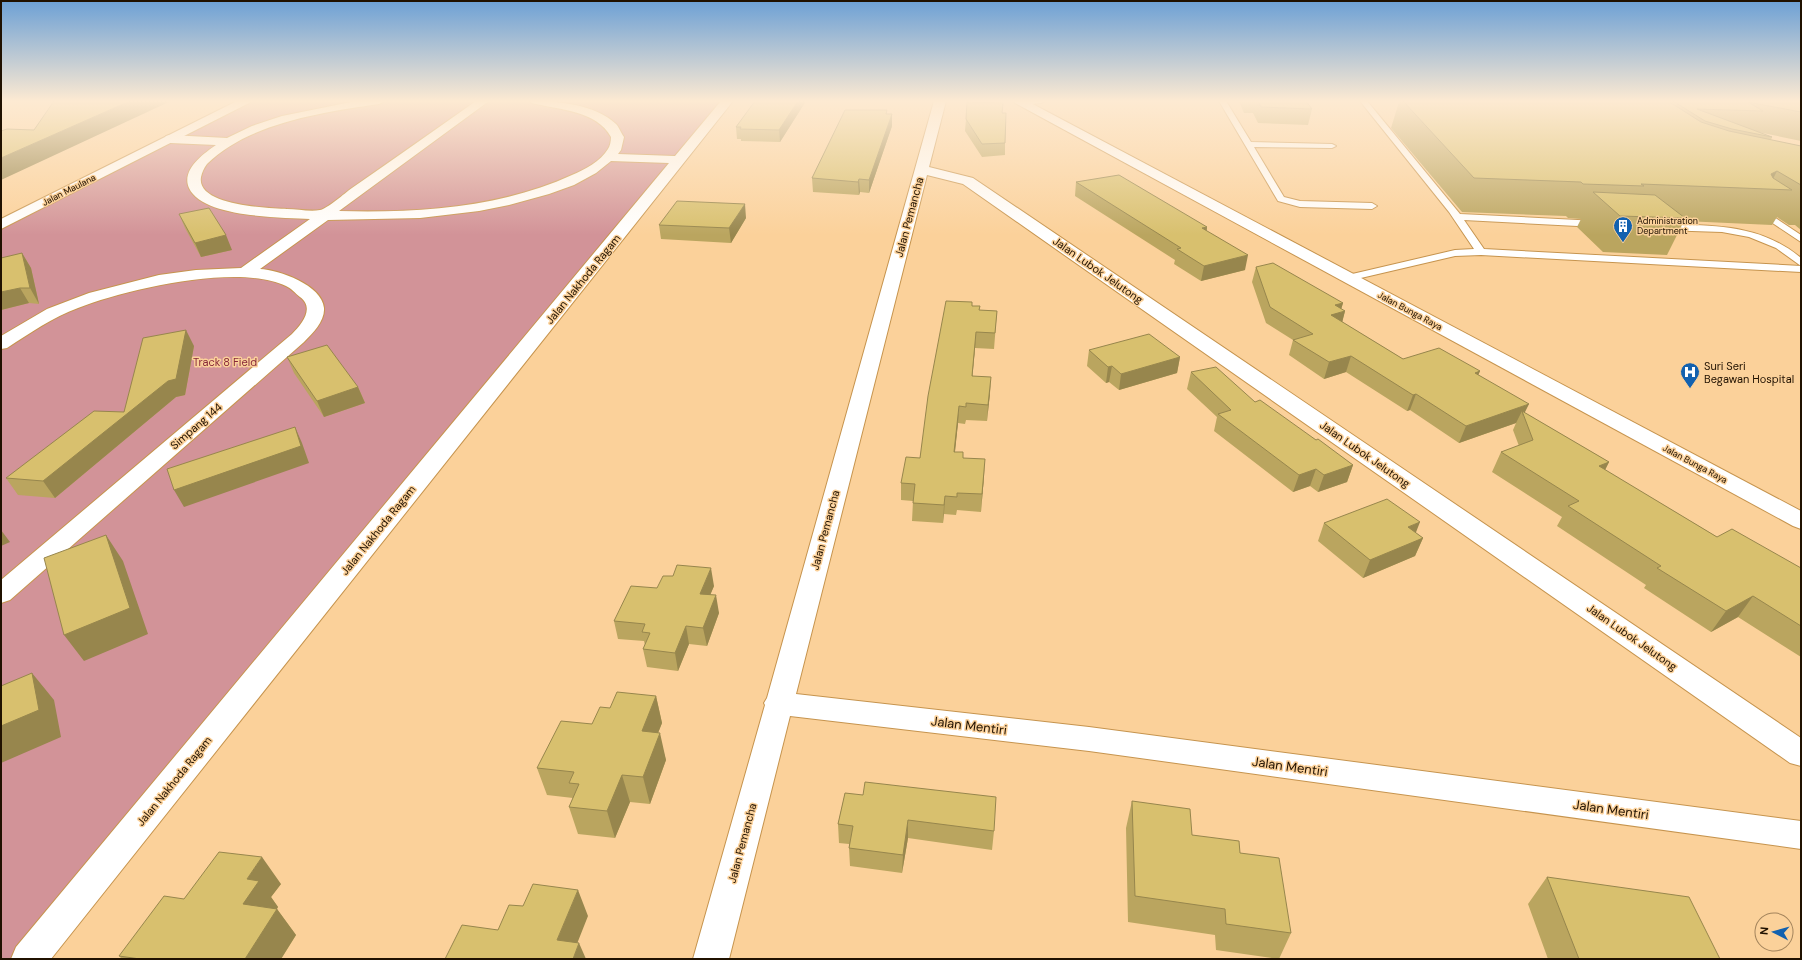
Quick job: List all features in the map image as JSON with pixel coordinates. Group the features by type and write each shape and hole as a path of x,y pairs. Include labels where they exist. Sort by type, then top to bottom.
{"street":[{"name":"Jalan Maulana","path":"1,225 157,146"},
{"path":"224,146 208,155 196,170 194,184 197,191 216,203 244,209 325,215 387,216 418,215 494,204 530,195 567,182 602,164 615,150 616,146"},
{"path":"244,273 422,146"},
{"name":"Jalan Nakhoda Ragam","path":"29,959 691,146"},
{"name":"Jalan Pemancha","path":"711,959 778,703 928,146"},
{"name":"Jalan Bunga Raya","path":"1102,146 1801,521"},
{"path":"608,157 680,160"},
{"name":"Jalan Lubok Jelutong","path":"922,170 950,175 968,181 1801,754"},
{"name":"Simpang 144","path":"1,344 51,314 72,304 101,295 182,276 211,273 244,273 277,277 304,290 312,298 316,308 315,318 308,328 1,594"},
{"name":"Jalan Mentiri","path":"778,703 1089,739 1801,835"}],"lane":[{"path":"1250,146 1282,199 1300,204 1372,206"},
{"path":"1324,146 1332,146"},
{"path":"1400,146 1458,217 1481,252"},
{"path":"1758,209 1801,239"},
{"path":"1458,217 1607,225"},
{"path":"1654,227 1740,231 1778,246 1801,263"},
{"path":"1778,246 1801,247"},
{"path":"1348,278 1454,253 1481,252 1801,268"}],"green space":[{"name":"Track 8 Field","path":"157,146 691,146 28,959 1,959 1,225"}],"building":[{"path":"1,146 29,146 1,158"},
{"path":"828,146 881,146 869,180 859,179 858,182 812,178"},
{"path":"1444,146 1801,146 1801,185 1777,171 1771,174 1773,178 1792,190 1641,184 1644,186 1583,184 1581,182 1474,178"},
{"path":"1119,175 1207,227 1202,228 1248,255 1204,266 1177,249 1181,248 1076,182"},
{"path":"1593,192 1655,195 1685,218 1620,216"},
{"path":"677,201 745,204 729,228 659,225"},
{"path":"209,208 226,235 195,243 179,214"},
{"path":"22,253 30,288 20,288 1,292 1,258"},
{"path":"1273,263 1343,303 1335,305 1345,311 1331,315 1403,359 1439,348 1480,371 1475,373 1529,404 1466,426 1416,394 1413,395 1351,356 1329,362 1293,340 1313,334 1270,307 1256,267"},
{"path":"946,301 972,302 972,306 980,306 979,310 997,311 995,333 976,332 972,376 991,377 988,405 966,403 966,407 959,406 954,452 963,452 963,458 985,459 982,494 957,493 957,497 945,496 944,505 913,503 915,484 901,483 906,457 920,458 928,396"},
{"path":"186,330 176,379 168,381 43,481 6,478 94,411 124,412 143,338"},
{"path":"1149,334 1180,357 1121,374 1112,366 1108,367 1089,350"},
{"path":"327,345 358,387 317,401 287,357"},
{"path":"1216,367 1255,402 1260,400 1316,440 1318,439 1353,465 1324,475 1316,469 1299,475 1218,414 1231,410 1191,372"},
{"path":"1522,411 1609,462 1599,466 1717,537 1732,529 1801,568 1801,626 1753,596 1726,611 1657,568 1661,566 1568,506 1579,501 1501,452 1533,440"},
{"path":"295,427 301,446 174,490 167,469"},
{"path":"1387,499 1420,522 1408,527 1423,538 1370,560 1324,523"},
{"path":"106,535 130,608 64,635 44,558"},
{"path":"677,565 711,568 700,594 716,595 703,628 686,626 675,653 643,649 650,633 642,632 645,624 614,621 631,586 657,588 663,576 673,576"},
{"path":"32,673 39,710 1,726 1,686"},
{"path":"617,692 656,696 642,731 660,733 643,777 622,775 607,811 569,807 579,784 569,783 574,772 537,768 561,721 592,724 600,707 610,708"},
{"path":"865,782 996,797 994,831 908,820 903,855 849,848 853,826 838,824 845,793 863,795"},
{"path":"1132,801 1190,809 1192,835 1239,841 1240,853 1279,858 1291,933 1226,924 1225,909 1135,896"},
{"path":"219,852 262,857 247,879 259,881 243,904 277,909 245,959 140,959 119,956 164,896 184,899"},
{"path":"1547,877 1689,897 1720,959 1579,959"},
{"path":"533,884 578,890 557,940 579,943 573,959 445,959 462,925 498,930 509,905 523,906"}],"place":[{"name":"Administration Department","path":"1623,243"},
{"name":"Suri Seri Begawan Hospital","path":"1690,389"}]}
